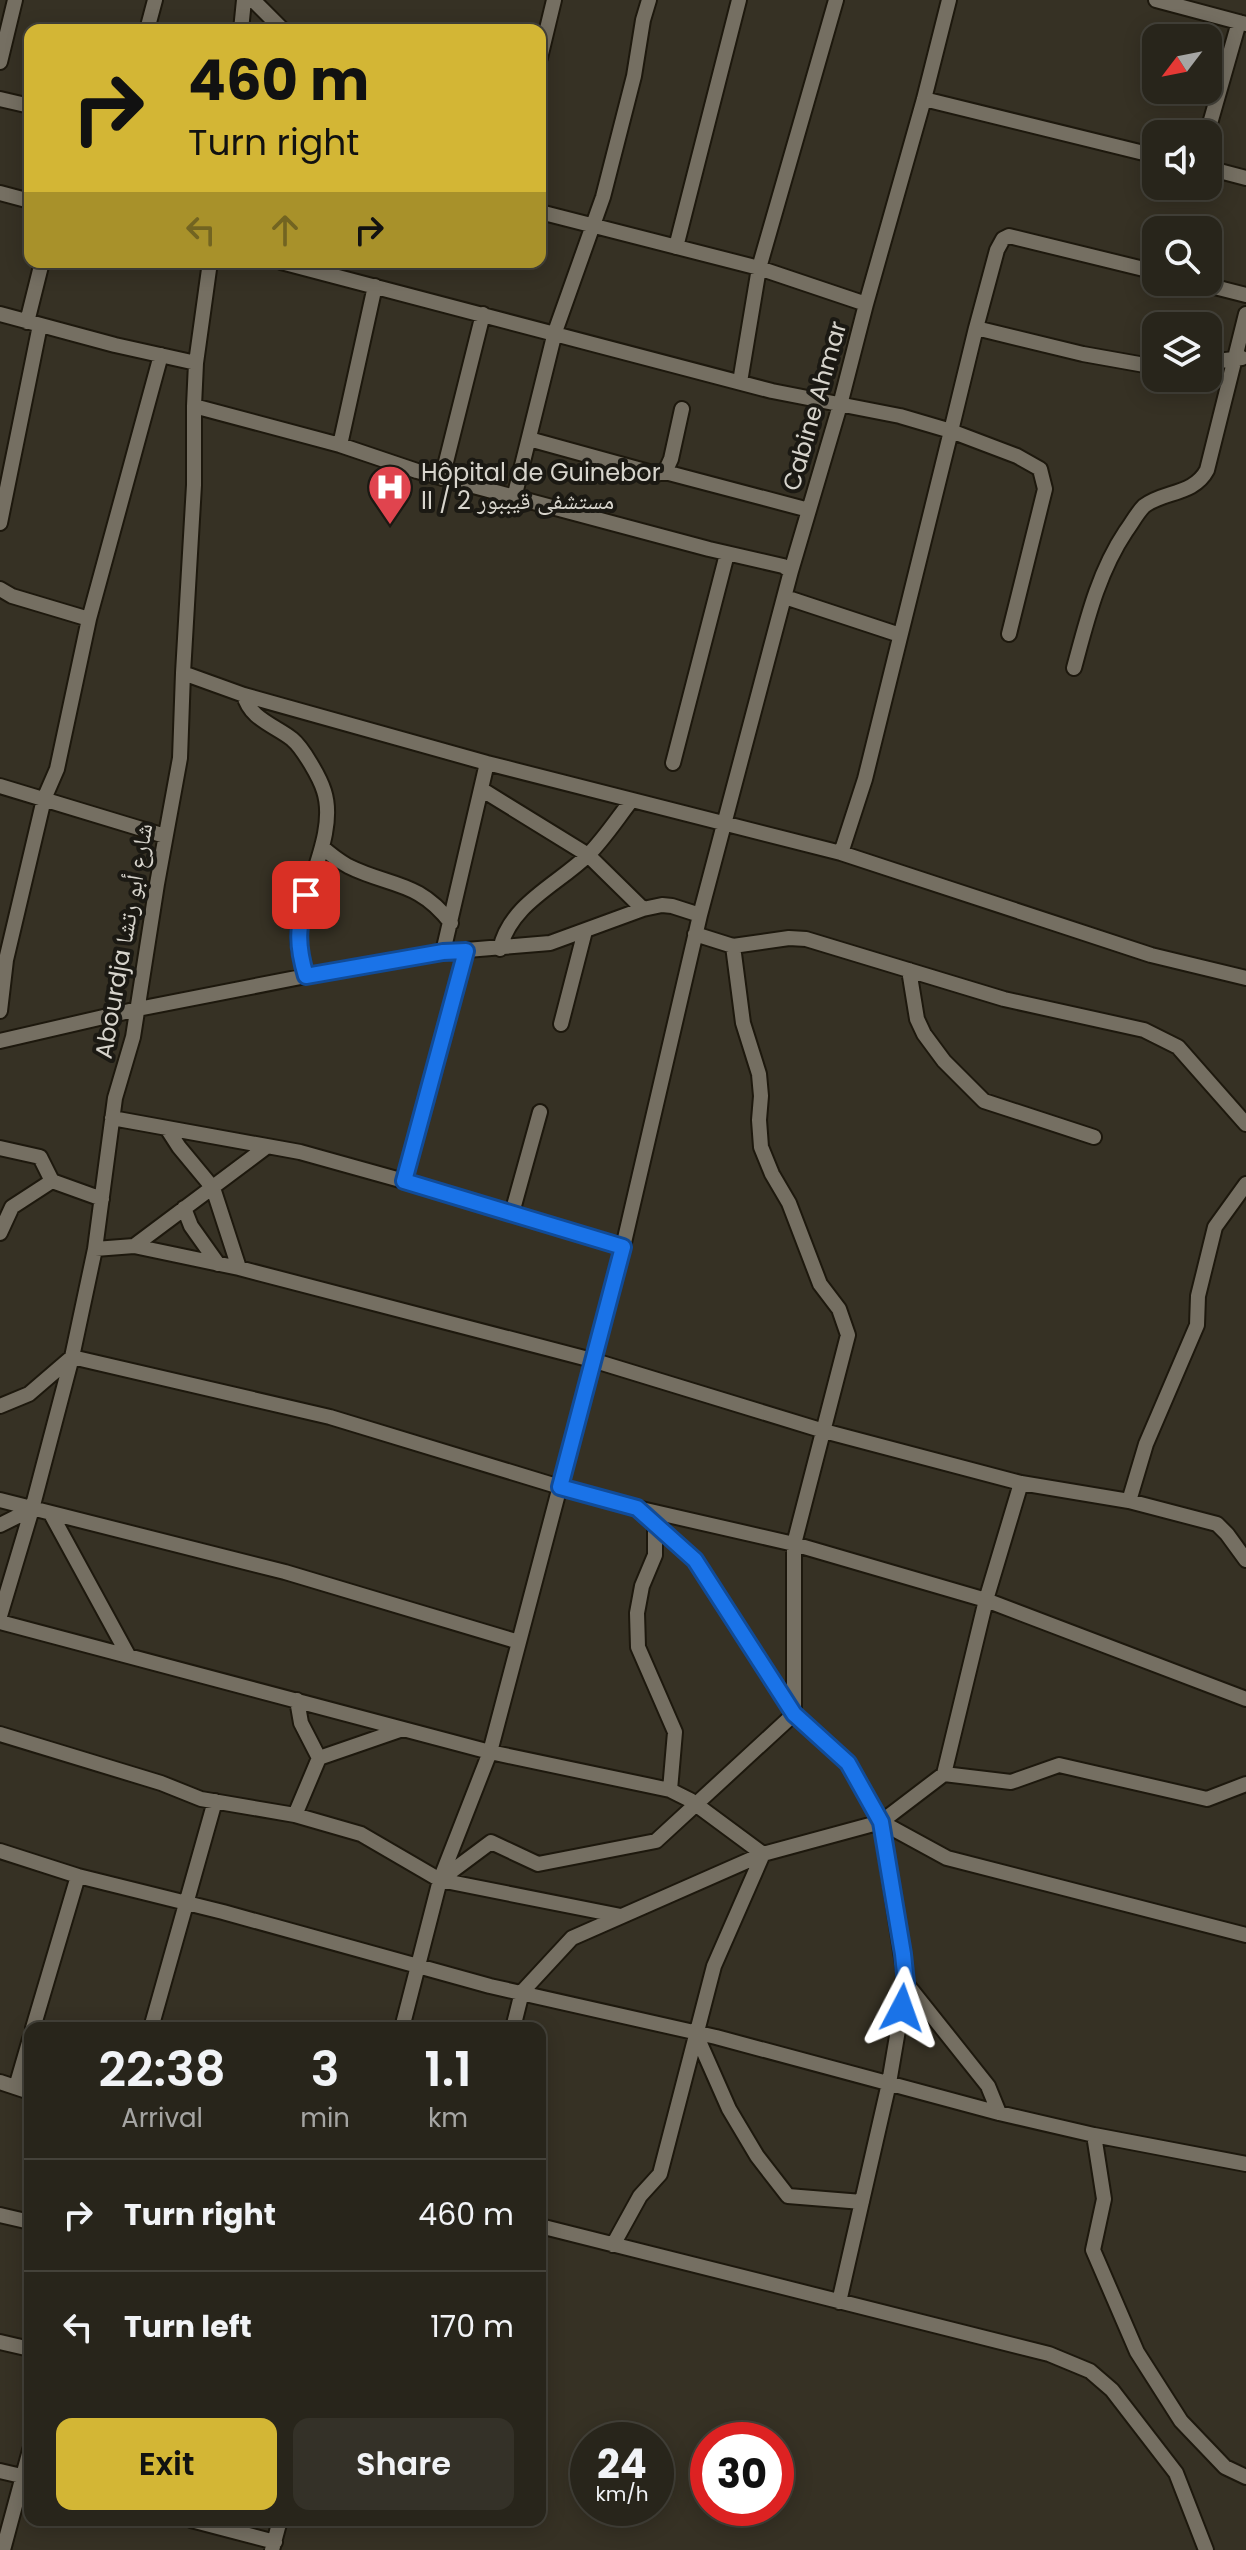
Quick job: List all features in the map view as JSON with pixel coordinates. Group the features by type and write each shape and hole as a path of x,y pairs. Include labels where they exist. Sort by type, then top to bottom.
{"street":[{"path":"0,62 15,0"},
{"path":"149,24 155,0"},
{"path":"242,24 244,0"},
{"path":"253,0 277,24"},
{"path":"546,33 554,0"},
{"path":"514,498 555,332 603,197 634,76 649,0"},
{"path":"676,247 739,0"},
{"path":"740,382 759,268 836,0"},
{"name":"Cabine Ahmar","path":"404,2022 440,1880 490,1752 623,1247 695,934 791,571 840,405 949,0"},
{"path":"1156,0 1242,23 1211,120"},
{"path":"0,99 24,105"},
{"path":"924,99 1142,153"},
{"path":"1222,172 1246,178"},
{"path":"0,193 24,199"},
{"path":"546,214 759,268 866,304"},
{"path":"841,853 865,779 997,250 1003,239 1009,236 1142,269"},
{"path":"0,523 41,268"},
{"name":"Abourdja شارع أبو رتشا","path":"0,1616 72,1357 95,1249 115,1098 133,1037 180,758 194,485 196,363 209,268"},
{"path":"304,268 789,395 900,416 1017,456 1040,469 1045,489 1009,634"},
{"path":"340,445 375,286"},
{"path":"1222,289 1246,295"},
{"path":"0,314 196,363"},
{"path":"442,478 483,314"},
{"path":"1074,668 1092,599 1114,550 1137,515 1145,505 1185,490 1203,477 1241,358 1246,314"},
{"path":"976,328 1083,354 1142,365"},
{"path":"0,1011 6,960 44,799 57,769 89,619 161,355"},
{"path":"194,406 340,445 514,498 783,566 791,571"},
{"path":"665,472 671,459 682,409"},
{"path":"529,439 656,474 665,472 809,510"},
{"path":"673,763 727,554"},
{"path":"0,589 12,596 89,619"},
{"path":"785,597 900,635"},
{"path":"183,673 244,695 487,763 841,853 1151,955 1246,978"},
{"path":"244,695 246,705 252,712 295,741 325,792 327,814 322,847 299,925 298,950 306,976"},
{"path":"443,952 487,763"},
{"path":"0,786 165,836"},
{"path":"481,789 588,855 643,909"},
{"path":"500,949 506,928 525,906 588,855 631,801"},
{"path":"322,847 346,865 425,896 438,906 451,923"},
{"path":"0,1041 138,1009 306,976 443,952 550,943 643,909 672,906 700,915"},
{"path":"561,1024 585,931"},
{"path":"695,934 733,946 789,938 806,939 1004,999 1144,1030 1178,1047 1246,1124"},
{"path":"440,1880 491,1842 538,1864 656,1841 794,1714 794,1544 848,1335 839,1309 820,1284 789,1203 761,1147 759,1074 743,1023 733,946"},
{"path":"404,1181 466,951"},
{"path":"909,970 917,1019 924,1034 944,1061 984,1101 1094,1137"},
{"path":"512,1213 540,1112"},
{"path":"112,1118 300,1152 623,1247"},
{"path":"168,1130 213,1188 239,1268"},
{"path":"0,1148 40,1157 52,1181 102,1199"},
{"path":"134,1246 265,1148"},
{"path":"0,1233 12,1207 52,1181"},
{"path":"1129,1501 1146,1444 1197,1325 1198,1296 1215,1227 1246,1184"},
{"path":"184,1208 191,1226 218,1264"},
{"path":"95,1249 134,1246 239,1268 592,1360 824,1431 1021,1483 1129,1501 1217,1524 1246,1560"},
{"path":"0,1406 29,1394 72,1357 330,1417 560,1487 794,1544 986,1600 1246,1699"},
{"path":"514,2022 522,1992 572,1938 763,1854 881,1822 944,1774 986,1600 1021,1483"},
{"path":"0,1500 285,1572 519,1642"},
{"path":"637,1508 695,1560 794,1714 848,1763 881,1822 906,1983 889,2083 839,2302"},
{"path":"0,1525 32,1509"},
{"path":"51,1514 128,1655"},
{"path":"655,1524 655,1555 642,1586 637,1613 638,1647 675,1732 670,1790"},
{"path":"0,1622 490,1752 670,1790 695,1804 763,1854"},
{"path":"297,1700 301,1723 319,1758"},
{"path":"295,1815 319,1758 404,1729"},
{"path":"0,1734 161,1783 201,1799 295,1815 361,1834 440,1880 621,1916"},
{"path":"944,1774 1011,1782 1059,1765 1207,1799 1246,1784"},
{"path":"153,2022 215,1801"},
{"path":"881,1822 947,1858 1246,1935"},
{"path":"0,1851 78,1876 418,1967 695,2032 999,2113 1246,2164"},
{"path":"613,2245 640,2196 660,2174 714,1966 763,1854"},
{"path":"35,2022 78,1876"},
{"path":"906,1983 988,2086 999,2113"},
{"path":"695,2032 729,2109 757,2156 788,2196 862,2202"},
{"path":"0,2082 23,2090"},
{"path":"1094,2135 1104,2199 1093,2250 1137,2352 1181,2421 1225,2467 1246,2477"},
{"path":"0,2215 24,2221"},
{"path":"546,2228 1049,2354 1090,2371 1112,2390 1176,2473 1206,2550"},
{"path":"0,2342 24,2348"},
{"path":"0,2471 24,2477"},
{"path":"3,2550 24,2484"},
{"path":"210,2526 273,2546 278,2526"}],"place":[{"name":"Hôpital de Guinebor II / مستشفى قيببور 2","path":"390,526"}],"route":[{"path":"306,895 299,925 298,950 306,976 443,952 466,951 404,1181 623,1247 560,1487 637,1508 695,1560 794,1714 848,1763 881,1822 903,1954 906,1983 902,2008"}]}
